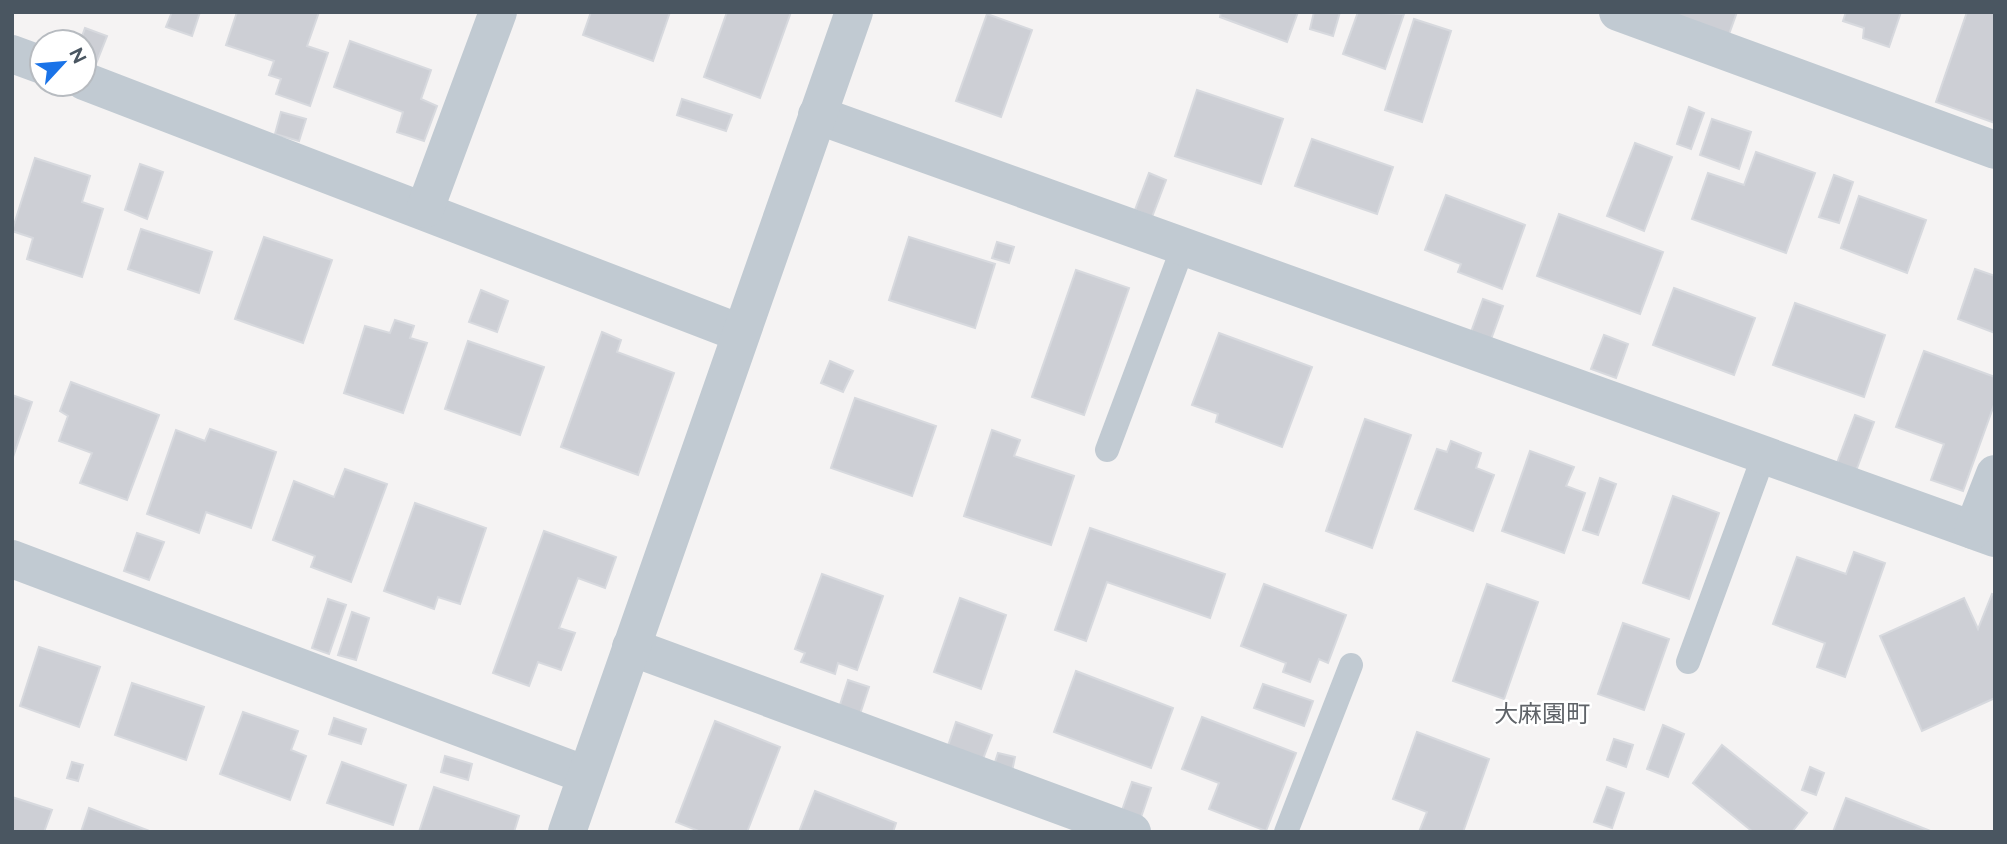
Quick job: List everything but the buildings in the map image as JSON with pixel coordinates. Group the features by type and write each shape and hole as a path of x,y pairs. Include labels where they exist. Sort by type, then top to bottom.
{"street":[{"path":"425,209 498,12"},
{"path":"567,832 854,12"},
{"path":"1618,12 1995,150"},
{"path":"98,86 425,209 740,333"},
{"path":"817,116 1984,534 1995,474"},
{"path":"12,559 586,775"},
{"path":"631,647 1132,832"}],"lane":[{"path":"1107,450 1183,247"},
{"path":"1688,662 1764,455"},
{"path":"1286,832 1351,665"}],"district":[{"name":"大麻園町","path":"1542,713"}]}
